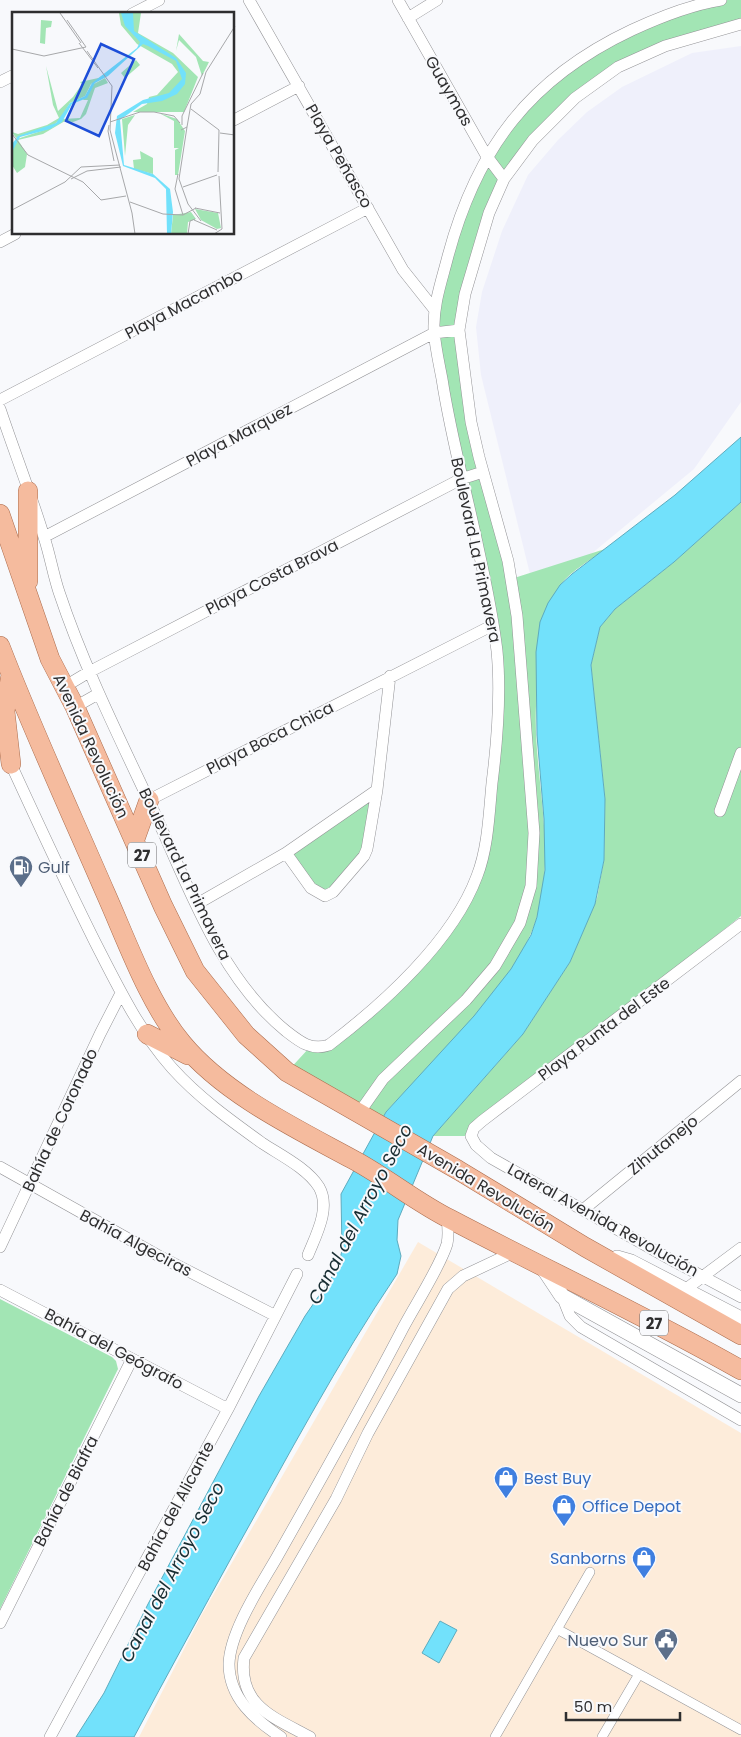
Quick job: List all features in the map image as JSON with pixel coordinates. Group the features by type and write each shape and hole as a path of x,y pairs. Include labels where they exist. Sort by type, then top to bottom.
{"main road":[{"path":"28,491 28,600"},
{"name":"Avenida Revolución","path":"0,514 28,600 50,659 75,707 135,838 163,906 195,971 219,1004 246,1035 286,1072 379,1124 598,1254 741,1335"},
{"name":"27","path":"1,651 136,962 166,1020 181,1043 200,1062 258,1107 306,1136 354,1160 440,1213 741,1370"},
{"path":"11,674 5,711 11,764"},
{"path":"135,838 149,800"},
{"path":"147,1034 176,1047 200,1062"}],"street":[{"path":"136,12 159,0"},
{"name":"Playa Peñasco","path":"249,0 403,270 434,309"},
{"name":"Guaymas","path":"398,0 486,155 504,179"},
{"path":"408,18 437,0"},
{"name":"Boulevard La Primavera","path":"0,409 44,537 58,591 89,672 197,904 226,958 256,1001 280,1026 310,1047 319,1048 329,1045 423,961 446,932 465,904 478,874 487,834 497,744 497,654 479,551 461,479 434,333 434,309 464,203 486,155 517,113 559,72 612,40 657,18 703,3 721,0"},
{"name":"Boulevard La Primavera","path":"359,1113 383,1079 466,1000 495,966 520,923 531,886 534,833 517,616 508,561 471,422 459,330 465,294 489,213 504,179 533,140 575,98 618,67 665,46 741,24"},
{"path":"0,82 12,75"},
{"path":"235,119 299,86"},
{"name":"Playa Macambo","path":"0,400 368,208"},
{"path":"0,242 14,235"},
{"path":"434,333 459,330"},
{"name":"Playa Marquez","path":"44,537 434,333"},
{"name":"Playa Costa Brava","path":"64,687 89,672 461,479 483,472"},
{"name":"Playa Boca Chica","path":"149,800 493,625"},
{"path":"286,853 312,888 325,896 333,892 364,856 367,849 377,790 390,676"},
{"path":"75,707 98,694"},
{"path":"0,740 50,851 121,993 147,1034 170,1066 191,1087 226,1117 302,1170 318,1187 324,1208 308,1256"},
{"path":"720,811 741,755"},
{"path":"197,904 286,853 377,790"},
{"name":"Playa Punta del Este","path":"472,1136 474,1128 482,1121 741,924"},
{"name":"Bahía de Coronado","path":"0,1247 104,1025 121,993"},
{"name":"Zihutanejo","path":"584,1209 741,1082"},
{"name":"Lateral Avenida Revolución","path":"472,1136 476,1145 491,1158 584,1209 662,1255 705,1276 741,1297"},
{"name":"Bahía Algeciras","path":"0,1167 159,1256 274,1315"},
{"path":"281,1737 242,1704 234,1690 229,1662 233,1644 262,1582 380,1372 441,1256 448,1233 440,1213"},
{"path":"686,1289 741,1248"},
{"path":"310,1737 262,1710 250,1696 242,1671 244,1658 336,1499 368,1433 443,1297 454,1282 463,1276 514,1252"},
{"path":"598,1254 631,1262 741,1319"},
{"path":"542,1266 562,1296 570,1316 581,1327 741,1420"},
{"name":"Bahía del Alicante","path":"50,1737 228,1409 274,1315 297,1274"},
{"name":"Bahía del Geógrafo","path":"0,1290 228,1409"},
{"path":"562,1296 741,1395"},
{"name":"Bahía de Biafra","path":"0,1623 132,1360"},
{"path":"495,1737 590,1572"},
{"path":"557,1629 741,1730"},
{"path":"605,1735 639,1674"}],"shaded area":[{"path":"741,46 741,402 694,469 573,569 531,578 481,375 476,327 482,292 502,231 528,175 558,140 587,112 622,87 692,53"},
{"name":"Nuevo Sur","path":"418,1242 741,1433 741,1737 139,1737 201,1616"}],"green space":[{"path":"719,0 741,0 741,24 665,46 575,98 504,179 459,330 471,422 511,579 605,549 582,565 561,584 555,599 539,676 536,696 536,733 545,841 545,867 542,894 536,920 525,945 492,996 449,1046 386,1112 379,1125 287,1072 310,1047 319,1049 397,986 465,904 487,834 497,654 434,333 464,203 517,113 611,40"},
{"path":"741,502 741,916 575,1048 471,1136 433,1136 523,1034 570,962 597,898 604,860 605,799 591,665 600,627 615,609 674,562"},
{"path":"377,790 367,849 325,896 286,853"},
{"path":"0,1299 112,1357 116,1361 118,1369 0,1609"}],"water":[{"name":"Canal del Arroyo Seco","path":"741,437 741,502 674,562 615,609 600,627 591,665 605,799 604,860 595,904 570,962 523,1034 433,1136 398,1220 397,1240 401,1256 397,1274 313,1411 134,1737 76,1737 104,1693 148,1604 259,1396 305,1316 338,1268 342,1250 341,1194 386,1112 474,1016 511,969 531,935 537,917 545,870 544,819 537,735 536,652 540,622 548,603 560,585 572,574 675,495"},
{"path":"440,1621 457,1630 439,1663 422,1653"}],"place":[{"name":"Gulf","path":"21,888"},
{"name":"Best Buy","path":"506,1499"},
{"name":"Office Depot","path":"564,1527"},
{"name":"Sanborns","path":"644,1579"},
{"name":"Nuevo Sur","path":"666,1661"}]}
